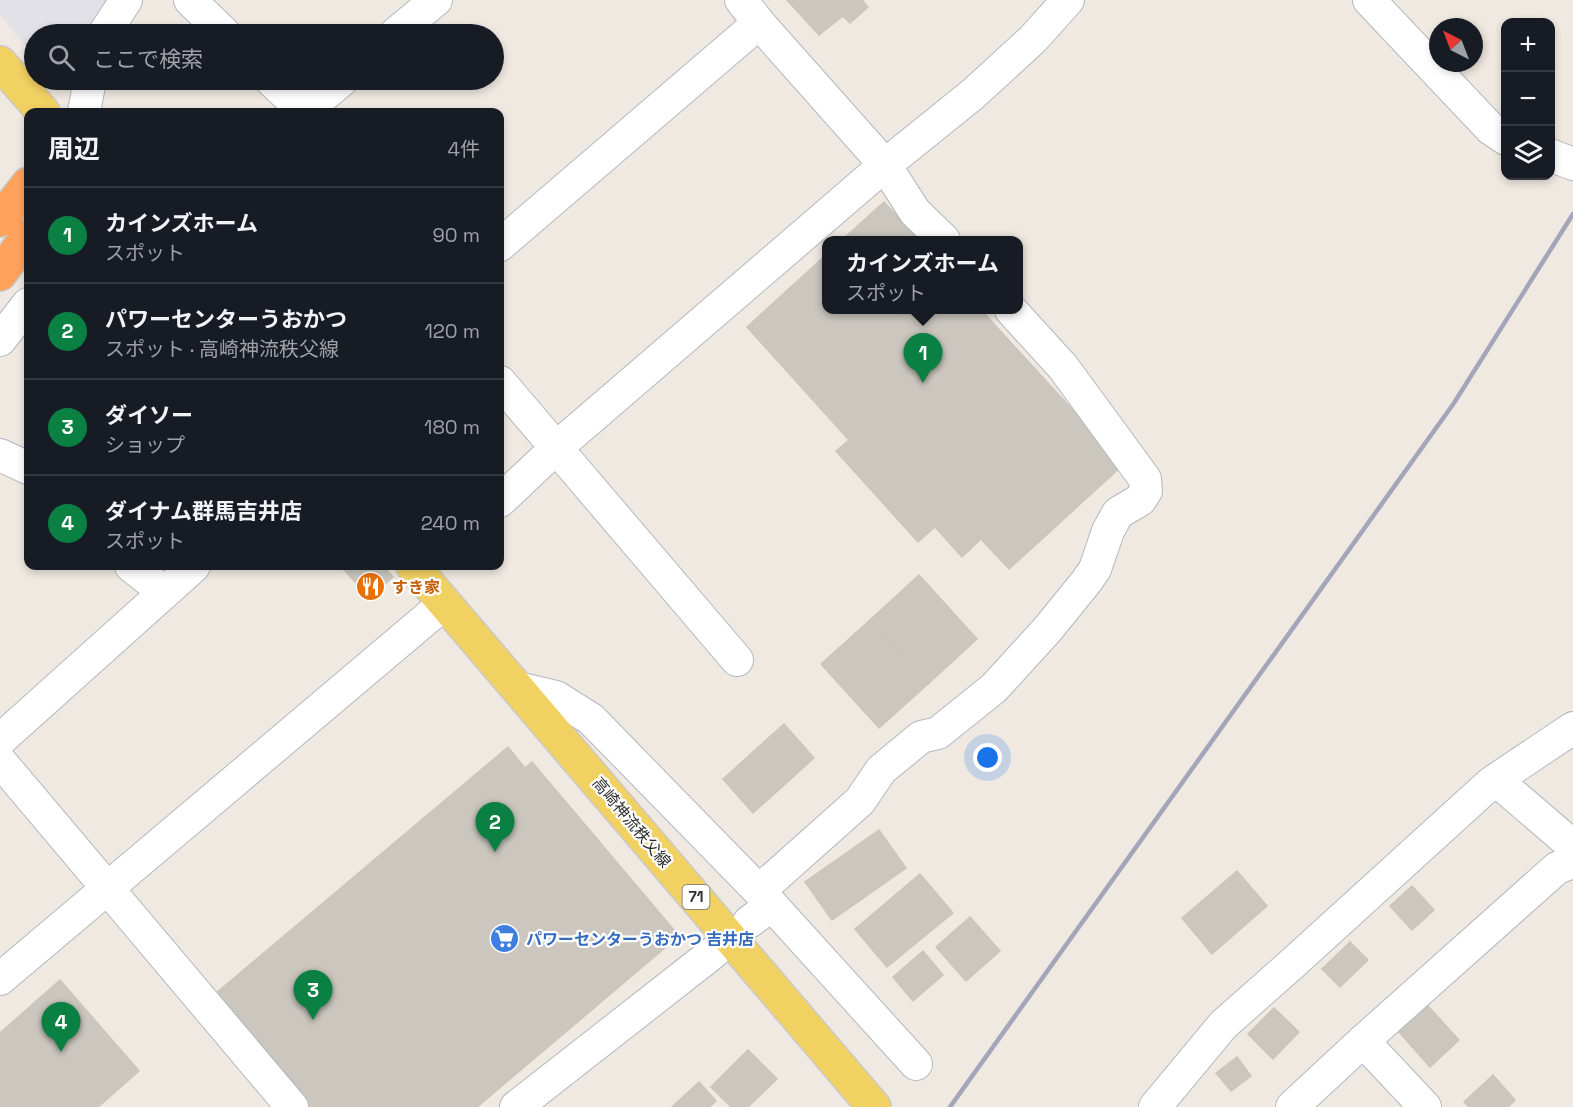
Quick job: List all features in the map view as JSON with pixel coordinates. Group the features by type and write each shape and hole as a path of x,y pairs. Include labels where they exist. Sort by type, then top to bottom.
{"highway":[{"path":"0,220 24,189"},
{"path":"0,274 24,241"}],"main road":[{"path":"0,63 24,90"},
{"path":"24,90 40,108"},
{"name":"高崎神流秩父線","path":"423,570 445,603 874,1107"}],"street":[{"path":"110,24 126,0"},
{"path":"190,0 215,24"},
{"path":"407,24 436,0"},
{"path":"504,497 556,447 885,165 973,94 1033,39 1068,0"},
{"path":"1370,0 1491,129 1501,136"},
{"path":"504,241 750,11 885,165 915,212 940,236"},
{"path":"85,108 88,90"},
{"path":"282,90 301,108"},
{"path":"310,108 330,90"},
{"path":"1555,157 1573,164"},
{"path":"0,340 24,309"},
{"path":"760,906 860,801 881,770 921,737 938,733 994,688 1047,630 1086,582 1095,569 1108,531 1118,513 1140,500 1146,491 1145,479 1063,367 1015,314"},
{"path":"504,387 736,660"},
{"path":"0,455 24,466"},
{"path":"136,570 164,592"},
{"path":"0,740 189,570"},
{"path":"0,979 445,603"},
{"path":"518,688 556,697 591,719 760,906 916,1065"},
{"path":"1155,1107 1223,1025 1496,780 1573,728"},
{"path":"0,761 292,1107"},
{"path":"1496,780 1573,846"},
{"path":"1292,1107 1557,868 1573,862"},
{"path":"534,1101 714,952"},
{"path":"1363,1041 1422,1106"}],"shaded area":[{"path":"0,0 111,0 96,24 24,24 24,44 0,14"}],"building":[{"path":"787,0 862,0 868,7 850,23 843,16 819,35"},
{"path":"884,202 915,236 846,236"},
{"path":"822,259 822,314 985,314 1123,465 1009,569 981,539 962,557 935,527 918,542 836,451 849,440 747,327"},
{"name":"すき家","path":"344,570 387,570 393,577 369,598"},
{"path":"919,575 977,639 928,684 870,620"},
{"path":"870,620 928,684 879,728 821,664"},
{"path":"784,724 814,758 753,813 723,779"},
{"path":"508,747 525,768 532,762 679,936 477,1107 310,1107 215,994"},
{"path":"879,830 906,868 832,920 805,882"},
{"path":"1237,871 1267,906 1212,954 1182,918"},
{"path":"920,874 953,913 887,967 855,929"},
{"path":"1412,886 1434,910 1412,930 1390,906"},
{"path":"970,917 1000,951 966,981 936,947"},
{"path":"1350,942 1368,960 1340,987 1322,969"},
{"path":"923,951 943,975 913,1001 893,977"},
{"path":"60,980 139,1071 98,1107 0,1107 0,1033"},
{"path":"1428,1006 1459,1040 1430,1067 1399,1032"},
{"path":"1274,1008 1299,1032 1273,1059 1248,1034"},
{"path":"748,1050 777,1079 748,1107 731,1107 711,1087"},
{"path":"1237,1057 1251,1076 1231,1091 1216,1073"},
{"path":"1493,1075 1515,1100 1508,1107 1469,1107 1464,1102"},
{"path":"699,1082 716,1101 709,1107 672,1107"}],"railway":[{"path":"950,1107 1454,403 1573,214"}],"place":[{"name":"カインズホーム","path":"923,383"},
{"name":"すき家","path":"371,587"},
{"name":"パワーセンターうおかつ","path":"495,852"},
{"name":"パワーセンターうおかつ 吉井店","path":"505,939"},
{"name":"ダイソー","path":"313,1020"},
{"name":"ダイナム群馬吉井店","path":"61,1052"}]}
